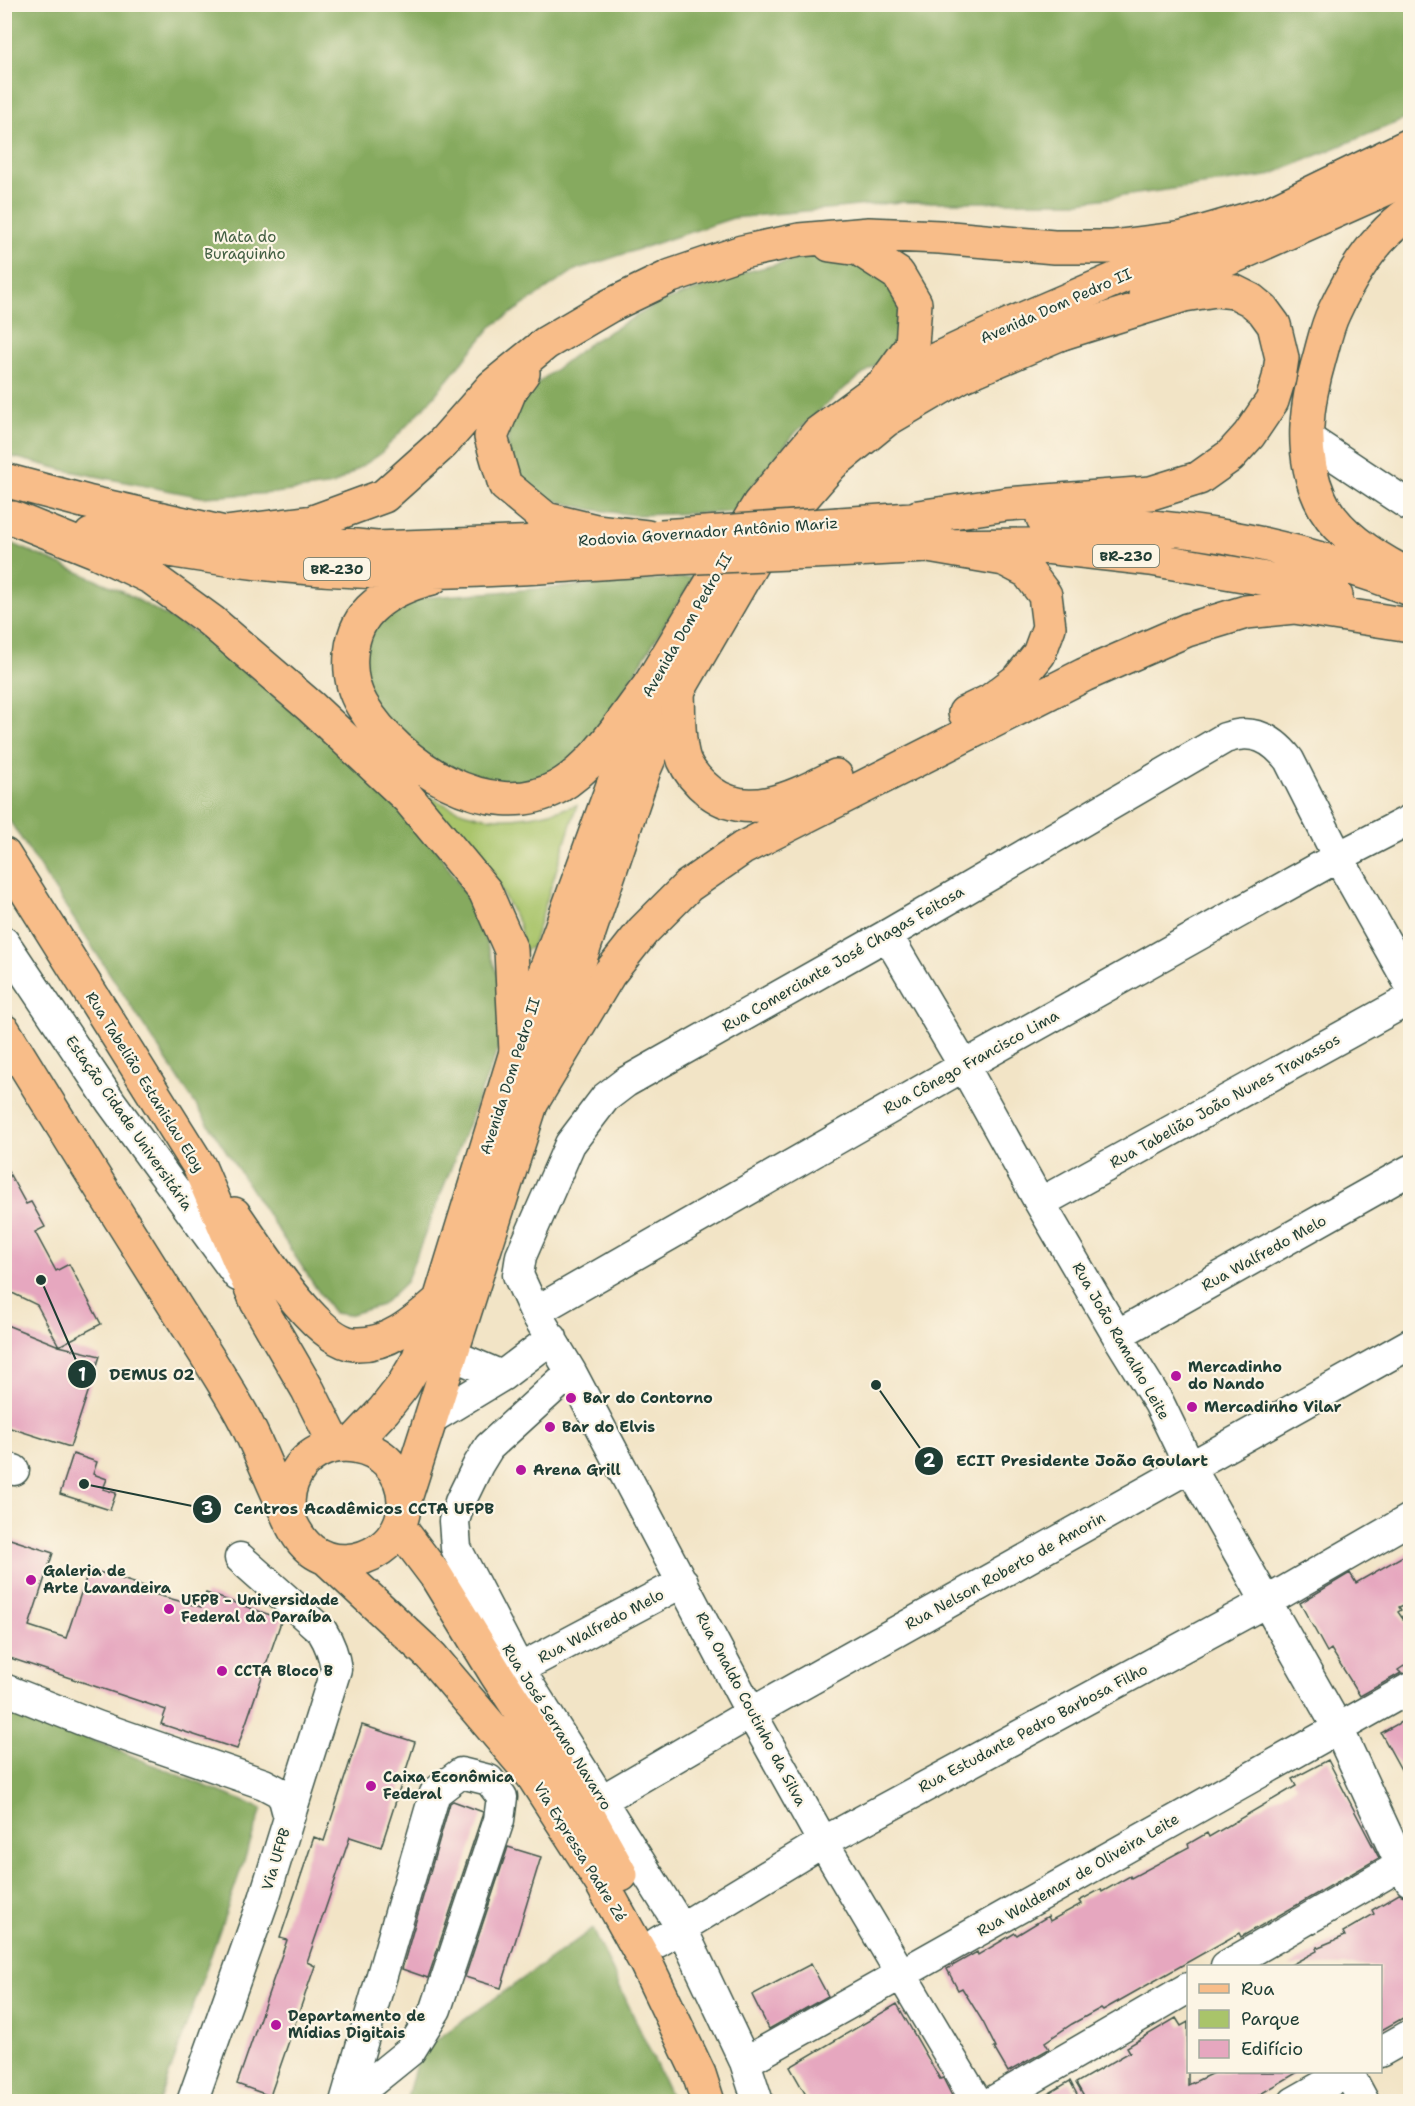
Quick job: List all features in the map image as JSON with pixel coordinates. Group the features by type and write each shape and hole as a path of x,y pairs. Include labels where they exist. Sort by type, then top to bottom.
{"main road":[{"name":"Avenida Dom Pedro II","path":"344,1445 384,1410 402,1387 417,1362 440,1300 516,1052 663,688 759,504 818,433 884,384 1009,325 1272,212 1410,145"},
{"name":"Avenida Dom Pedro II","path":"402,1514 450,1354 531,1104 644,770 663,688 765,541 832,464 886,420 961,376 1410,178"},
{"path":"225,533 313,522 384,495 441,444 493,386 546,343 609,306 671,276 742,252 799,240 869,234 940,237 1054,247 1112,247 1183,238 1272,212"},
{"path":"1410,212 1375,245 1351,279 1333,314 1308,405 1306,437 1309,471 1321,501 1339,526 1362,547 1410,575"},
{"path":"799,240 859,249 898,274 915,303 912,345 884,384"},
{"path":"923,531 1007,504 1151,493 1199,478 1230,456 1249,435 1272,401 1279,378 1282,358 1274,325 1263,310 1251,300 1235,292 1216,290 1184,295 1059,334"},
{"path":"546,343 510,391 491,437 505,485 546,519 661,544"},
{"name":"Rodovia Governador Antônio Mariz","path":"4,480 87,502 225,533 376,548 513,544 661,544 837,537 923,531 1025,516 1133,525 1244,540 1364,571 1410,589"},
{"path":"9,516 95,551 152,578 211,621 238,644 311,707 408,798 485,891 511,950 516,1052"},
{"name":"Rodovia Governador Antônio Mariz","path":"9,516 149,548 291,567 392,572 462,571 661,544"},
{"path":"462,571 422,580 399,589 375,605 360,624 353,642 350,666 353,686 362,705 392,743 422,769 455,787 488,796 517,798 536,795 558,787 576,773 663,688 684,760 691,772 705,788 721,800 756,806 797,795 990,701 1019,679 1039,654 1049,627 1045,595 1027,571 1004,559 923,531"},
{"name":"Rodovia Governador Antônio Mariz","path":"923,531 1151,559 1289,583 1410,619"},
{"path":"531,1104 609,974 643,932 688,886 743,848 1084,675 1187,630 1246,612 1294,607 1410,625"},
{"name":"Rua Tabelião Estanislau Eloy","path":"4,855 199,1166 257,1302 308,1390 344,1445"},
{"path":"4,1031 13,1056 242,1414 289,1518 304,1543 328,1560 350,1561 370,1556 388,1544 402,1514 400,1480 389,1463 372,1450 344,1445 316,1453 302,1465 292,1481 288,1499 289,1518"},
{"path":"199,1166 300,1305 316,1322 341,1341 354,1344 378,1341 400,1332 440,1300"},
{"name":"Via Expressa Padre Zé","path":"402,1514 496,1674 670,1936 727,2102"},
{"name":"Via Expressa Padre Zé","path":"328,1560 431,1656 534,1776 601,1882 646,1963 699,2074 708,2102"}],"street":[{"path":"1306,437 1410,506"},
{"name":"Rua Comerciante José Chagas Feitosa","path":"535,1312 520,1281 518,1267 521,1257 570,1144 605,1098 626,1082 1226,738 1238,734 1258,735 1275,744 1289,760 1338,857"},
{"name":"Rua Cônego Francisco Lima","path":"535,1312 964,1065 1338,857 1410,820"},
{"path":"1338,857 1410,985"},
{"name":"Rua João Ramalho Leite","path":"886,935 964,1065 1040,1203 1159,1403 1190,1467 1338,1728 1407,1869"},
{"name":"Estação Cidade Universitária","path":"4,942 111,1102 257,1302"},
{"name":"Rua Tabelião João Nunes Travassos","path":"1040,1203 1410,999"},
{"name":"Rua Walfredo Melo","path":"1117,1335 1410,1170"},
{"name":"Rua Onaldo Coutinho da Silva","path":"535,1312 571,1372 751,1713 823,1842 977,2102"},
{"path":"431,1419 502,1376 552,1338"},
{"name":"Rua Nelson Roberto de Amorin","path":"602,1800 751,1713 1410,1344"},
{"path":"450,1354 502,1376"},
{"name":"Rua José Serrano Navarro","path":"571,1372 489,1447 468,1485 454,1521 455,1542 461,1559 519,1669 602,1800 670,1936 745,2062 759,2102"},
{"name":"Rua Estudante Pedro Barbosa Filho","path":"670,1936 823,1842 1266,1602 1410,1519"},
{"path":"240,1558 322,1631 332,1646 335,1661 336,1669 289,1818"},
{"name":"Rua Walfredo Melo","path":"519,1669 683,1582"},
{"name":"Rua Waldemar de Oliveira Leite","path":"745,2062 1410,1688"},
{"name":"Via UFPB","path":"4,1689 97,1726 264,1784 279,1792 287,1807 289,1818 264,1899 192,2102"},
{"path":"461,1773 489,1780 502,1797 499,1820 436,2009 410,2050 346,2102 435,1793 461,1773"},
{"path":"1228,1965 1407,1869"},
{"path":"992,2102 1187,1989"},
{"path":"1382,2051 1410,2035"},
{"path":"1294,2102 1346,2073"},
{"path":"1349,2073 1364,2102"}],"green space":[{"name":"Mata do Buraquinho","path":"4,5 1410,5 1410,117 1267,176 1079,202 900,202 733,218 575,270 491,327 429,402 379,455 333,485 275,493 202,497 64,470 5,455"},
{"path":"826,252 866,266 888,283 896,297 901,321 900,339 892,353 846,387 796,432 752,486 737,512 634,515 588,509 550,499 521,479 508,454 508,425 529,390 591,342 659,303 746,272"},
{"path":"4,540 122,591 205,638 378,784 431,840 474,908 505,996 498,1049 406,1282 382,1305 348,1315 334,1313 5,814"},
{"path":"694,577 605,721 562,769 522,782 484,780 440,768 363,699 360,661 375,620 418,598"},
{"path":"403,781 446,805 483,817 515,818 577,805 532,947 524,951 519,924 500,889"},
{"path":"4,1704 262,1809 160,2101 5,2101"},
{"path":"593,1929 673,2101 406,2102 419,2052"}],"building":[{"path":"4,1164 26,1204 31,1202 45,1227 35,1232 56,1271 69,1264 101,1324 59,1346 37,1305 4,1289"},
{"path":"4,1324 59,1346 100,1356 70,1447 4,1426"},
{"path":"73,1454 97,1462 93,1474 107,1479 103,1489 116,1493 110,1510 60,1494"},
{"path":"4,1537 53,1553 29,1626 66,1638 89,1569 147,1587 146,1592 201,1607 206,1593 282,1619 237,1749 161,1724 166,1710 4,1656"},
{"path":"1410,1552 1410,1602 1399,1607 1401,1610 1398,1612 1410,1629 1410,1662 1398,1670 1401,1673 1360,1696 1331,1649 1327,1652 1300,1603 1350,1573 1356,1583"},
{"path":"1410,1717 1410,1786 1381,1733"},
{"path":"362,1725 415,1742 381,1847 350,1837 307,1962 315,1966 270,2096 237,2084 287,1940 280,1938 314,1837 324,1841"},
{"path":"1328,1760 1379,1858 1241,1937 1239,1933 1103,2010 1101,2008 1072,2024 1045,2042 1049,2049 1008,2072 983,2022 962,1988 958,1990 947,1969 977,1952 978,1955 1015,1933 1017,1935 1048,1916 1050,1921 1081,1904 1079,1901 1101,1889 1102,1892 1189,1847 1188,1844 1207,1833 1209,1837 1296,1786 1292,1779"},
{"path":"453,1801 483,1812 428,1978 402,1969 450,1803"},
{"path":"508,1847 541,1857 501,1988 465,1977"},
{"path":"1399,1894 1410,1898 1410,2014 1382,2030 1382,1965 1291,1965 1317,1951 1316,1948 1345,1936 1343,1932 1374,1914 1372,1910"},
{"path":"811,1964 828,1996 769,2029 752,1995"},
{"path":"897,2004 940,2079 943,2078 955,2102 810,2102 790,2067"},
{"path":"1176,2018 1181,2026 1187,2023 1188,2085 1213,2073 1296,2073 1247,2102 1087,2102 1076,2083 1130,2052 1127,2047"},
{"path":"1070,2081 1081,2102 1034,2102"}],"place":[{"name":"DEMUS 02","path":"41,1280"},
{"name":"Mercadinho do Nando","path":"1176,1376"},
{"name":"ECIT Presidente João Goulart","path":"876,1385"},
{"name":"Bar do Contorno","path":"571,1398"},
{"name":"Mercadinho Vilar","path":"1192,1407"},
{"name":"Bar do Elvis","path":"550,1427"},
{"name":"Arena Grill","path":"521,1470"},
{"name":"Centros Acadêmicos CCTA UFPB","path":"84,1484"},
{"name":"Galeria de Arte Lavandeira","path":"31,1580"},
{"name":"UFPB - Universidade Federal da Paraíba","path":"169,1609"},
{"name":"CCTA Bloco B","path":"222,1671"},
{"name":"Caixa Econômica Federal","path":"371,1786"},
{"name":"Departamento de Mídias Digitais","path":"276,2025"}]}
